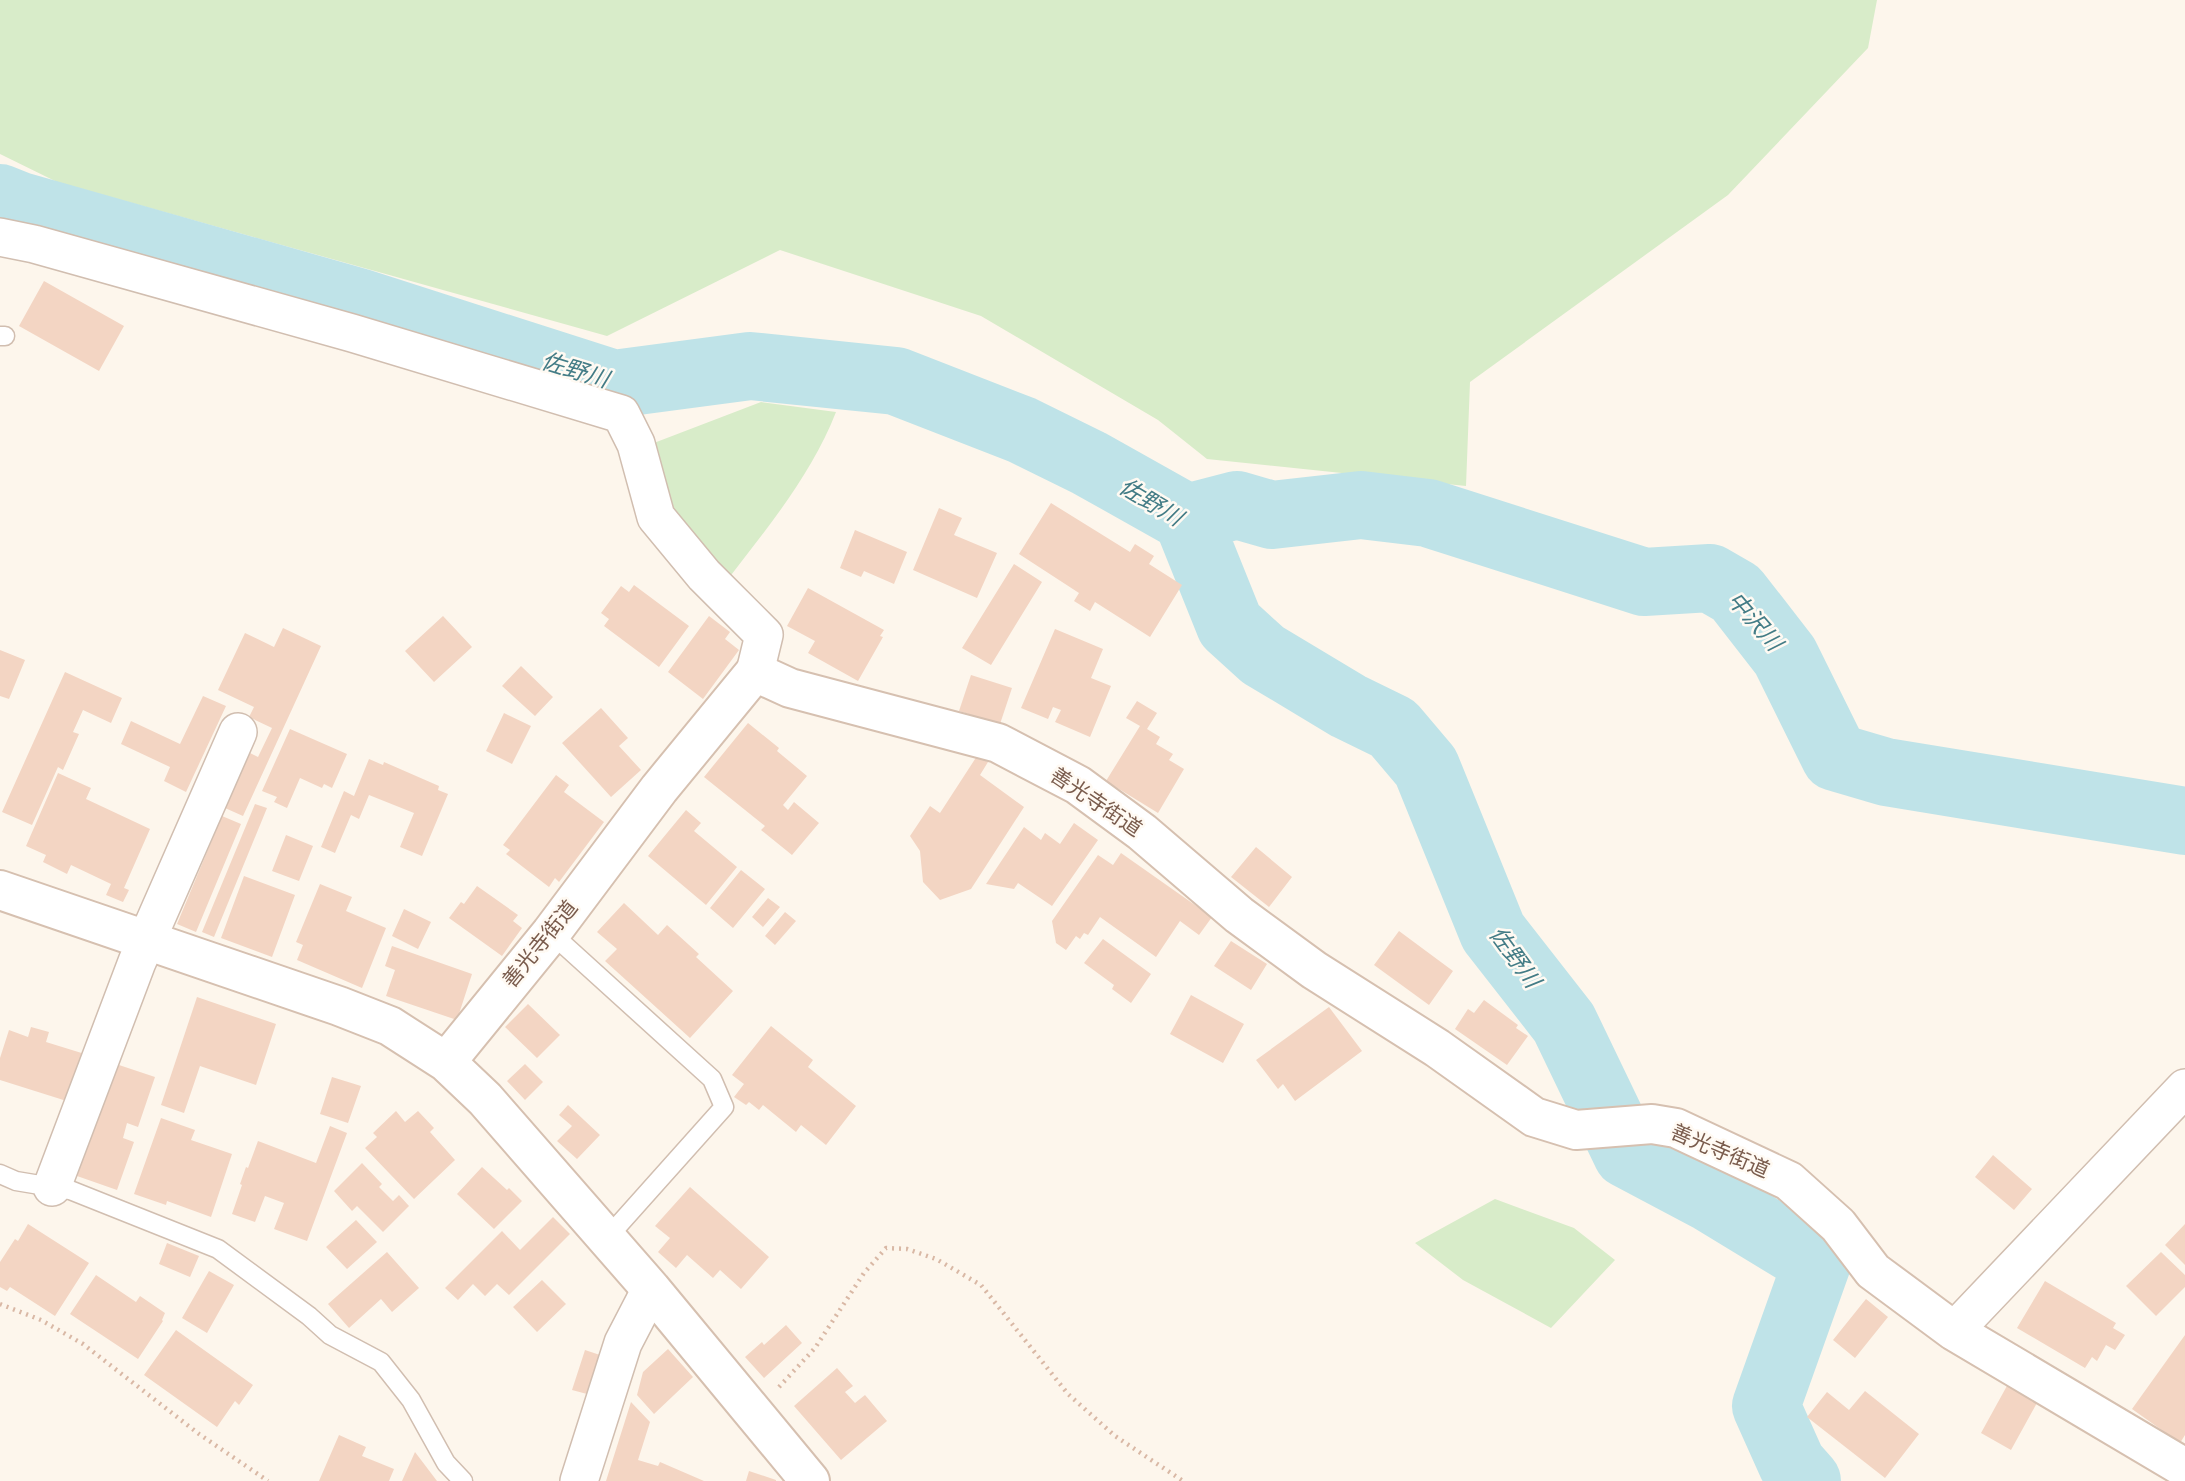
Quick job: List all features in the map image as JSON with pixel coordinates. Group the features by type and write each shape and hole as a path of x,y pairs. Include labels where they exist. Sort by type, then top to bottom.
{"street":[{"path":"0,237 34,244 352,333 621,414 636,444 656,517 704,575 764,635 755,672"},
{"name":"善光寺街道","path":"446,1062 551,933 659,789 755,672 790,688 998,743 1078,785 1142,832 1239,915 1314,970 1437,1048 1534,1117 1576,1130 1652,1125 1676,1128 1789,1181 1838,1225 1873,1270 1954,1331 2185,1468"},
{"path":"52,1187 148,940 238,732"},
{"path":"0,890 339,1006 390,1026 446,1062 485,1099 607,1238 810,1481"},
{"path":"1954,1331 2185,1088"},
{"path":"579,1481 623,1343 651,1289"}],"lane":[{"path":"551,933 712,1079 724,1107 607,1238"},
{"path":"0,1174 16,1181 70,1190 218,1249 309,1316 330,1335 380,1362 411,1400 446,1463 463,1481"}],"path":[{"path":"752,1410 788,1380 816,1348 864,1273 886,1248 907,1249 936,1259 981,1285 1068,1394 1115,1436 1183,1481"},
{"path":"0,1304 41,1320 83,1344 199,1434 268,1481"}],"green space":[{"path":"0,0 1877,0 1868,48 1728,195 1470,382 1466,486 1207,459 1158,420 981,316 780,250 607,336 57,182 0,154"},
{"path":"761,402 836,412 801,480 725,583 665,512 646,446"},
{"path":"1495,1199 1574,1228 1615,1260 1551,1328 1463,1280 1415,1243"}],"building":[{"path":"44,281 124,326 99,371 19,326"},
{"path":"1051,503 1130,552 1135,544 1154,556 1149,564 1182,585 1150,637 1095,602 1090,611 1074,601 1079,593 1019,554"},
{"path":"939,508 962,518 954,535 997,553 977,598 913,570"},
{"path":"855,530 907,552 894,584 864,571 861,577 840,568"},
{"path":"1014,564 1042,582 991,665 962,648"},
{"path":"634,585 689,626 659,667 604,626 609,619 601,613 621,586 629,592"},
{"path":"808,588 884,630 880,636 883,637 858,681 808,653 815,641 787,626"},
{"path":"443,616 472,647 434,682 405,651"},
{"path":"709,616 730,632 725,639 739,650 703,699 668,672"},
{"path":"283,628 321,646 243,816 225,808 250,753 258,757 272,728 249,717 254,707 218,690 245,633 274,647"},
{"path":"1055,629 1103,649 1091,678 1111,686 1090,737 1055,722 1061,710 1053,707 1048,719 1021,708"},
{"path":"0,650 25,660 9,699 0,696"},
{"path":"521,666 553,697 535,716 502,686"},
{"path":"65,672 122,698 111,723 83,710 73,732 79,734 63,770 58,767 32,825 2,812"},
{"path":"971,675 1012,688 1000,724 959,711"},
{"path":"203,696 226,706 186,792 164,781 170,767 121,744 131,721 180,744"},
{"path":"1137,701 1157,713 1147,729 1160,737 1156,744 1173,754 1169,760 1184,769 1158,813 1106,781 1140,726 1126,718"},
{"path":"601,708 628,738 619,746 641,770 611,797 562,743"},
{"path":"504,713 531,726 512,764 486,751"},
{"path":"748,723 779,748 777,751 807,776 783,805 788,810 794,802 819,823 792,855 761,830 765,826 704,777"},
{"path":"290,729 347,754 332,788 324,784 322,788 300,778 287,808 274,802 277,797 262,791"},
{"path":"977,756 988,762 980,775 1024,807 971,889 940,900 923,882 920,851 910,836 930,806 940,813"},
{"path":"369,759 383,765 384,762 439,786 438,790 448,794 422,856 400,847 414,813 369,795 359,819 351,815 335,853 321,847 344,791 354,796"},
{"path":"58,773 91,788 86,799 150,829 124,888 129,890 123,902 106,895 111,884 71,865 67,874 43,862 46,855 26,846"},
{"path":"556,775 569,785 564,792 604,822 559,882 555,878 549,887 506,854 510,850 503,845"},
{"path":"255,804 267,808 214,937 202,932"},
{"path":"686,810 701,823 694,831 737,867 706,905 648,856"},
{"path":"222,816 241,824 196,932 177,924"},
{"path":"1074,823 1098,840 1052,906 1018,883 1014,889 986,884 1024,827 1041,840 1045,833 1060,844"},
{"path":"286,835 313,846 299,881 272,871"},
{"path":"1256,847 1292,877 1269,907 1231,877"},
{"path":"1121,853 1212,917 1199,935 1180,921 1156,957 1100,917 1088,935 1084,933 1080,939 1076,936 1066,950 1056,943 1052,921 1098,855 1113,865"},
{"path":"741,870 765,889 733,928 710,908"},
{"path":"244,876 295,895 272,957 221,938"},
{"path":"320,884 352,897 346,911 386,928 362,988 297,960 303,945 296,942"},
{"path":"477,886 518,915 513,921 522,928 502,956 449,918"},
{"path":"768,898 780,907 763,927 752,917"},
{"path":"624,903 658,935 667,925 699,954 696,957 733,991 690,1038 605,961 617,949 597,932"},
{"path":"404,909 431,922 418,949 392,936"},
{"path":"785,912 796,921 775,945 765,936"},
{"path":"1399,931 1453,971 1429,1005 1374,965"},
{"path":"1103,939 1151,974 1131,1003 1112,989 1114,985 1084,963"},
{"path":"1231,941 1267,964 1251,990 1214,966"},
{"path":"392,946 472,974 457,1020 386,996 395,970 385,966"},
{"path":"1191,995 1244,1024 1223,1063 1170,1034"},
{"path":"197,997 276,1024 256,1085 200,1066 184,1113 161,1105"},
{"path":"1484,1000 1518,1025 1516,1028 1528,1036 1507,1065 1455,1029 1468,1009 1474,1013"},
{"path":"528,1004 560,1035 537,1058 505,1027"},
{"path":"1329,1007 1362,1051 1295,1101 1283,1084 1278,1089 1256,1060"},
{"path":"771,1026 813,1060 808,1067 856,1106 826,1145 801,1125 796,1132 763,1105 759,1110 749,1102 746,1105 734,1097 744,1084 732,1075"},
{"path":"31,1027 49,1032 46,1042 88,1055 73,1103 0,1080 0,1058 9,1030 28,1037"},
{"path":"116,1064 155,1077 138,1127 127,1123 123,1138 134,1142 117,1190 77,1176"},
{"path":"525,1064 543,1082 525,1100 507,1081"},
{"path":"332,1077 361,1086 348,1123 320,1114"},
{"path":"568,1105 600,1135 577,1159 557,1141 572,1126 559,1115"},
{"path":"396,1111 405,1122 418,1111 434,1128 430,1132 455,1160 414,1199 365,1148 377,1137 373,1133"},
{"path":"161,1118 195,1130 191,1140 232,1154 211,1217 167,1201 166,1205 134,1194"},
{"path":"330,1126 347,1133 307,1241 274,1229 284,1203 265,1196 255,1222 232,1214 246,1167 248,1168 258,1141 316,1163"},
{"path":"1993,1155 2032,1189 2014,1210 1975,1177"},
{"path":"362,1163 382,1184 379,1187 393,1201 399,1195 409,1206 383,1232 357,1206 352,1211 334,1191"},
{"path":"482,1167 522,1201 494,1229 457,1194"},
{"path":"690,1187 769,1257 741,1289 720,1270 713,1278 687,1255 676,1268 658,1252 670,1238 655,1226"},
{"path":"553,1217 570,1234 509,1295 497,1284 485,1296 473,1284 458,1300 445,1288 502,1231 520,1250"},
{"path":"356,1220 377,1242 347,1269 326,1247"},
{"path":"28,1224 89,1263 55,1316 10,1287 7,1291 0,1287 0,1262"},
{"path":"2185,1224 2185,1265 2165,1245"},
{"path":"167,1243 199,1256 190,1277 159,1264"},
{"path":"387,1252 419,1288 392,1312 381,1299 349,1328 328,1304"},
{"path":"2161,1252 2185,1275 2185,1287 2156,1316 2126,1286"},
{"path":"209,1271 234,1285 207,1333 182,1318"},
{"path":"96,1275 136,1302 140,1296 165,1313 163,1321 138,1359 70,1314"},
{"path":"542,1280 566,1304 537,1332 513,1307"},
{"path":"2045,1281 2116,1323 2113,1328 2125,1335 2115,1350 2106,1345 2097,1361 2092,1357 2085,1368 2017,1328"},
{"path":"1866,1299 1888,1317 1855,1358 1833,1340"},
{"path":"786,1325 802,1343 764,1378 745,1357 762,1342 764,1345"},
{"path":"176,1330 253,1385 239,1405 235,1401 217,1427 144,1375"},
{"path":"2185,1335 2185,1435 2180,1443 2132,1409"},
{"path":"668,1349 693,1377 654,1414 637,1395 643,1372"},
{"path":"585,1350 600,1355 587,1394 572,1390"},
{"path":"837,1368 853,1386 845,1392 855,1403 865,1395 887,1421 841,1460 794,1406"},
{"path":"2008,1384 2038,1401 2011,1450 1981,1433"},
{"path":"1865,1391 1919,1434 1885,1478 1807,1417 1827,1392 1849,1410"},
{"path":"631,1402 650,1422 638,1460 658,1466 660,1462 704,1481 606,1481"},
{"path":"339,1435 366,1447 362,1456 394,1469 389,1481 319,1481"},
{"path":"415,1452 437,1481 402,1481"},
{"path":"749,1471 776,1480 776,1481 746,1481"}],"waterway":[{"name":"佐野川","path":"0,198 20,206 358,302 614,384 750,366 896,381 1022,430 1089,463 1187,518 1230,625 1263,655 1348,706 1393,728 1426,767 1493,932 1564,1023 1627,1154 1710,1198 1817,1263 1766,1406 1792,1464 1807,1481"},
{"name":"中沢川","path":"1187,518 1237,505 1272,515 1361,505 1428,513 1644,582 1710,578 1736,593 1785,656 1835,757 1886,772 2185,821"}]}
